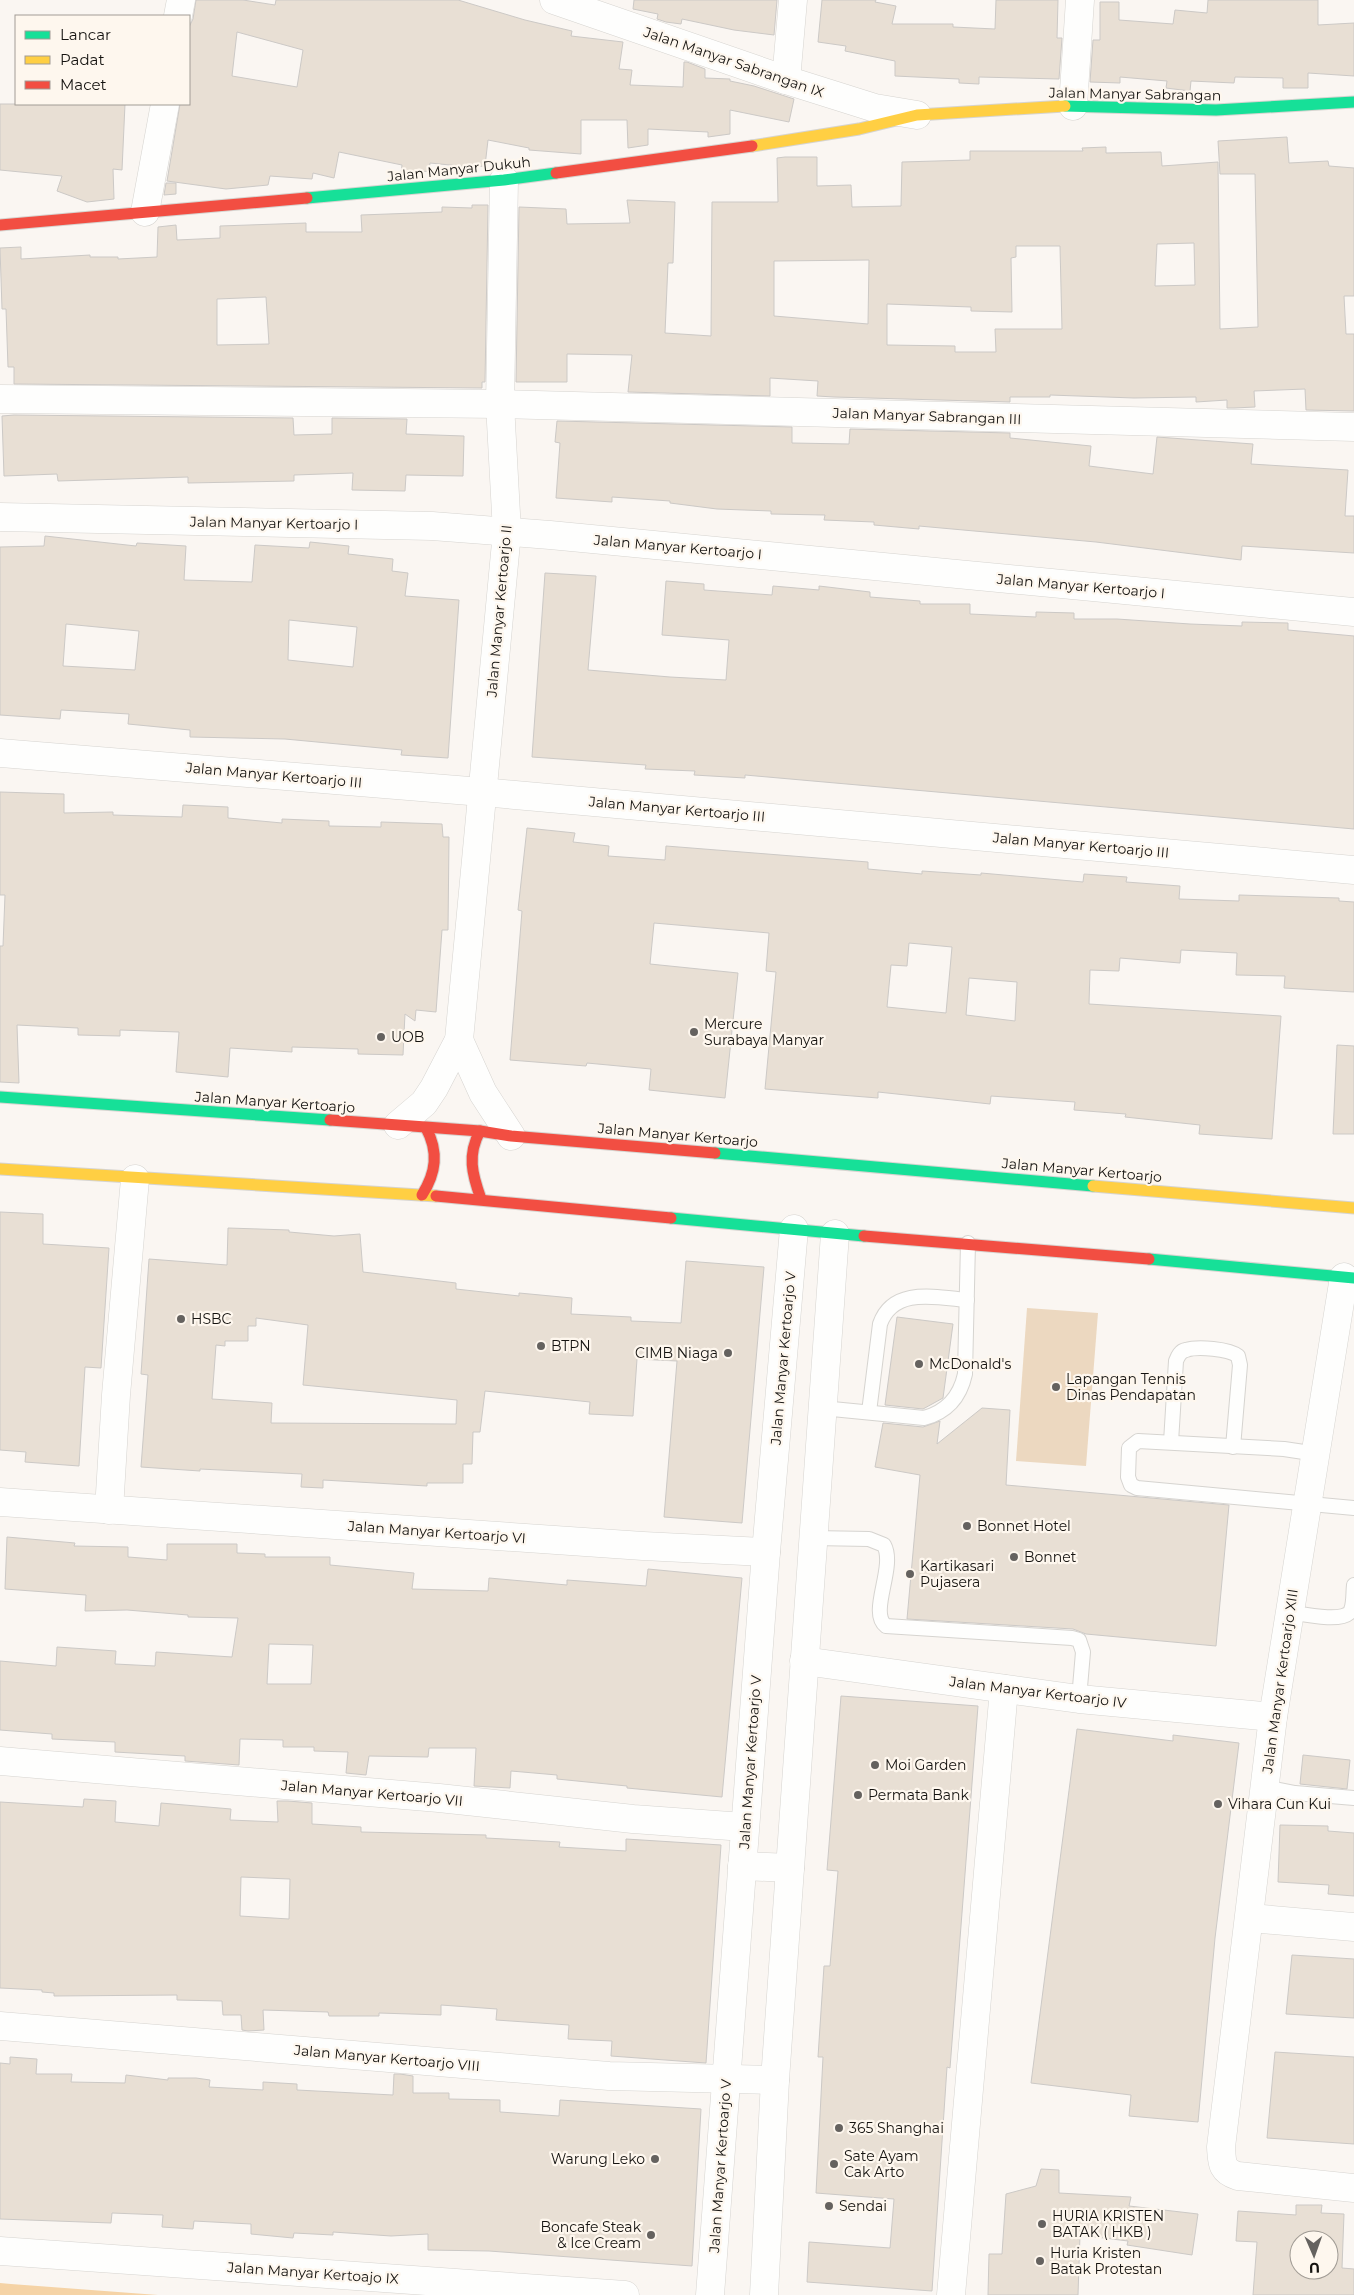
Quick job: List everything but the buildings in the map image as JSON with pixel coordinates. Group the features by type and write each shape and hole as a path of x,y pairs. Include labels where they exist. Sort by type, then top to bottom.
{"main road":[{"name":"Jalan Manyar Sabrangan","path":"916,115 1073,106 1216,110 1354,102"},
{"name":"Jalan Manyar Dukuh","path":"0,225 504,180 709,153 860,129 916,115"},
{"name":"Jalan Manyar Kertoarjo","path":"0,1097 480,1131 511,1136 1354,1208"},
{"path":"422,1196 430,1185 435,1165 435,1143 426,1128"},
{"path":"480,1131 470,1154 471,1172 481,1199"},
{"path":"0,1169 135,1179 481,1199 835,1234 968,1243 1349,1278"}],"street":[{"path":"178,15 181,0"},
{"name":"Jalan Manyar Sabrangan IX","path":"554,0 786,80 875,108 916,115"},
{"path":"786,80 793,0"},
{"path":"1073,106 1080,0"},
{"path":"145,212 165,105"},
{"name":"Jalan Manyar Kertoarjo II","path":"398,1125 424,1103 459,1040 507,532 500,404 504,180"},
{"name":"Jalan Manyar Sabrangan III","path":"0,399 500,404 1354,427"},
{"name":"Jalan Manyar Kertoarjo I","path":"0,518 432,526 1354,612"},
{"name":"Jalan Manyar Kertoarjo III","path":"0,753 482,792 1354,870"},
{"name":"Jalan Manyar Kertoarjo II","path":"459,1040 483,1093 511,1136"},
{"path":"109,1510 116,1394 135,1179"},
{"name":"Jalan Manyar Kertoarjo V","path":"710,2295 744,1827 794,1229"},
{"path":"764,2295 774,2080 835,1234"},
{"name":"Jalan Manyar Kertoarjo XIII","path":"1349,1278 1308,1503 1273,1717 1222,2147 1223,2167 1227,2173 1354,2188"},
{"path":"786,1331 828,1334"},
{"name":"Jalan Manyar Kertoarjo VI","path":"0,1502 643,1546 766,1552"},
{"name":"Jalan Manyar Kertoarjo IV","path":"804,1661 1079,1699 1273,1717"},
{"path":"951,2295 1004,1689"},
{"name":"Jalan Manyar Kertoarjo VII","path":"0,1761 438,1798 633,1819 744,1827"},
{"path":"742,1866 790,1868"},
{"path":"1250,1918 1354,1926"},
{"name":"Jalan Manyar Kertoarjo VIII","path":"0,2026 609,2076 774,2080"},
{"name":"Jalan Manyar Kertoajo IX","path":"0,2252 625,2295"}],"lane":[{"path":"822,1408 924,1418 940,1412 956,1398 960,1392 965,1374 968,1243"},
{"path":"869,1412 880,1324 885,1311 897,1302 918,1296 967,1300"},
{"path":"1171,1442 1176,1361 1179,1354 1186,1350 1230,1350 1238,1356 1240,1365 1232,1447"},
{"path":"1317,1454 1284,1449 1138,1441 1129,1448 1128,1477 1131,1485 1137,1488 1354,1508"},
{"path":"813,1538 869,1539 884,1545 888,1564 880,1611 881,1620 886,1626 1079,1640 1083,1652 1079,1699"},
{"path":"1290,1612 1337,1618 1348,1614 1351,1610 1354,1586"},
{"path":"1264,1787 1295,1793 1354,1798"}],"shaded area":[{"name":"Lapangan Tennis Dinas Pendapatan","path":"1027,1308 1098,1313 1086,1466 1016,1461"},
{"path":"0,2283 11,2284 158,2295 0,2295"}],"traffic: fast":[{"path":"1065,106 1216,110 1354,102"},
{"path":"307,198 504,180 556,173"},
{"path":"0,1097 330,1120"},
{"path":"715,1153 1093,1186"},
{"path":"671,1218 864,1236"},
{"path":"1149,1259 1354,1278"}],"traffic: slow":[{"path":"752,146 859,129 917,115 1065,106"},
{"path":"0,1169 436,1196"},
{"path":"1093,1186 1354,1208"}],"traffic: jam":[{"path":"556,173 752,146"},
{"path":"0,225 307,198"},
{"path":"330,1120 480,1131 511,1136 715,1153"},
{"path":"422,1195 430,1179 434,1162 433,1146 426,1128"},
{"path":"480,1131 473,1148 472,1165 481,1199"},
{"path":"436,1196 671,1218"},
{"path":"864,1236 1149,1259"}],"place":[{"name":"Mercure Surabaya Manyar","path":"694,1032"},
{"name":"UOB","path":"381,1037"},
{"name":"HSBC","path":"181,1319"},
{"name":"BTPN","path":"541,1346"},
{"name":"CIMB Niaga","path":"728,1353"},
{"name":"McDonald's","path":"919,1364"},
{"name":"Lapangan Tennis Dinas Pendapatan","path":"1056,1387"},
{"name":"Bonnet Hotel","path":"967,1526"},
{"name":"Bonnet","path":"1014,1557"},
{"name":"Kartikasari Pujasera","path":"910,1574"},
{"name":"Moi Garden","path":"875,1765"},
{"name":"Permata Bank","path":"858,1795"},
{"name":"Vihara Cun Kui","path":"1218,1804"},
{"name":"365 Shanghai","path":"839,2128"},
{"name":"Warung Leko","path":"655,2159"},
{"name":"Sate Ayam Cak Arto","path":"834,2164"},
{"name":"Sendai","path":"829,2206"},
{"name":"HURIA KRISTEN BATAK ( HKB )","path":"1042,2224"},
{"name":"Boncafe Steak & Ice Cream","path":"651,2235"},
{"name":"Huria Kristen Batak Protestan","path":"1040,2261"}]}
